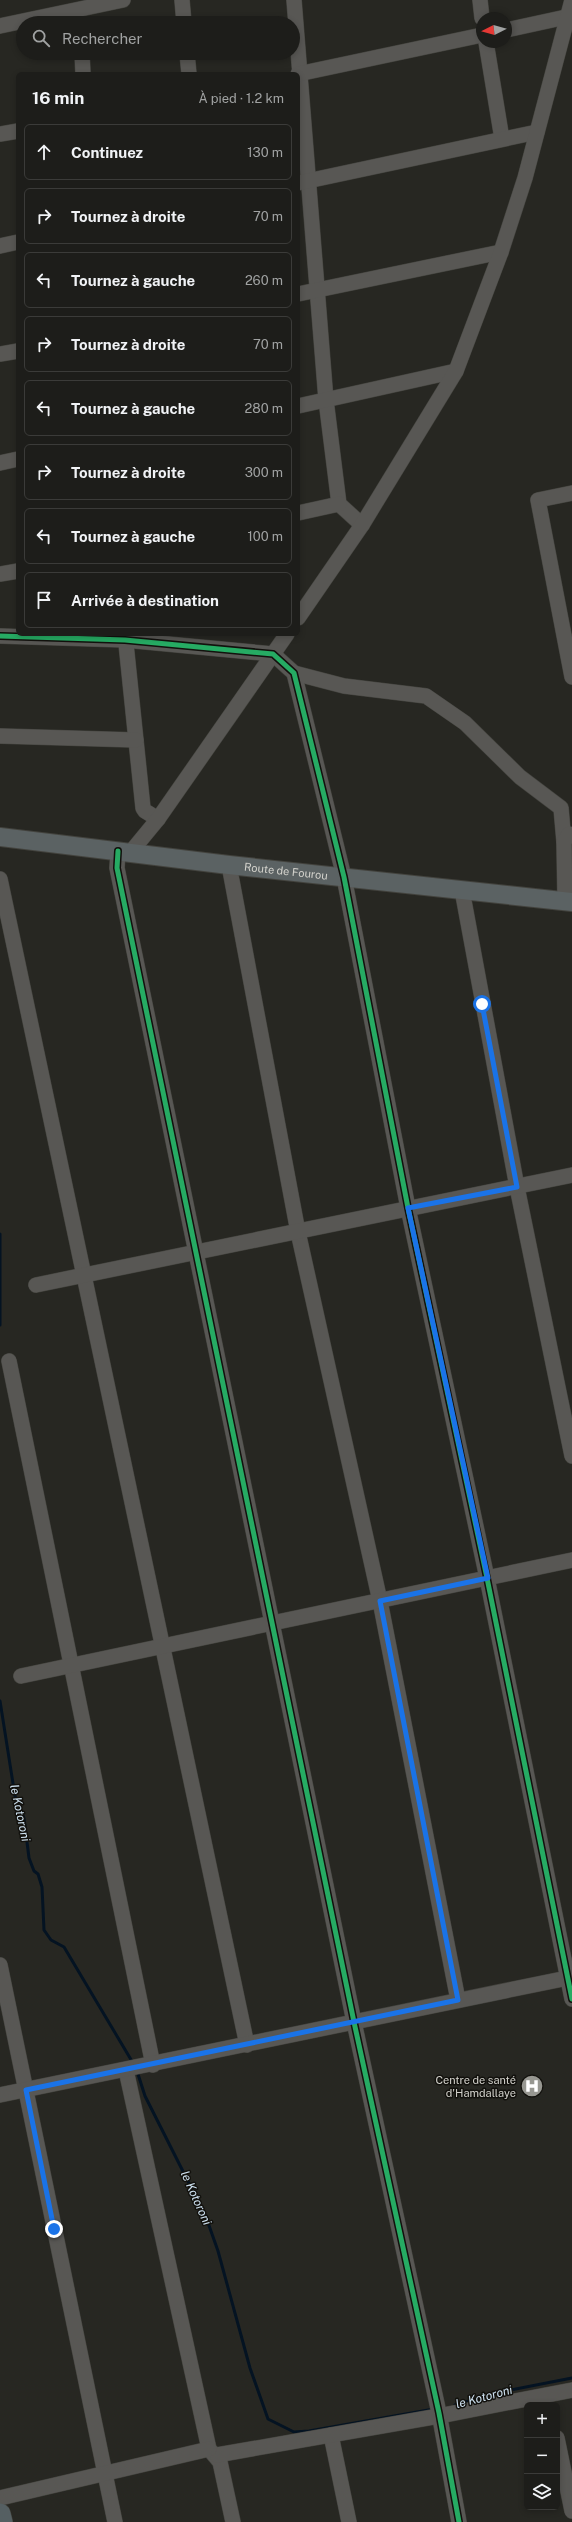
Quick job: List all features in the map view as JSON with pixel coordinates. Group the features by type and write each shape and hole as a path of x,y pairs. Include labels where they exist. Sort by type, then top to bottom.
{"highway":[{"path":"0,2514 2,2522"}],"main road":[{"name":"Route de Fourou","path":"0,837 229,865 569,902"}],"street":[{"path":"53,16 123,0"},
{"path":"182,0 183,16"},
{"path":"294,0 295,16"},
{"path":"480,0 481,12"},
{"path":"300,615 362,525 456,371 501,252 537,132 566,17 572,0"},
{"path":"512,29 566,17"},
{"path":"0,26 16,23"},
{"path":"300,74 476,36"},
{"path":"487,48 502,139"},
{"path":"82,60 83,72"},
{"path":"188,60 189,72"},
{"path":"298,60 299,72"},
{"path":"300,101 303,182 316,290 326,400 339,504 362,525"},
{"path":"0,134 16,131"},
{"path":"303,182 537,132"},
{"path":"0,246 16,242"},
{"path":"300,294 501,252"},
{"path":"0,354 16,351"},
{"path":"300,406 456,371"},
{"path":"0,463 16,459"},
{"path":"572,493 538,500 572,677"},
{"path":"300,513 339,504"},
{"path":"0,574 16,571"},
{"path":"0,636 125,637 273,654 294,673 344,686 426,696 465,723 520,777 561,808 568,837 569,902"},
{"path":"286,636 158,818 124,852 117,868 354,2022 438,2410 459,2522"},
{"path":"125,637 143,808 145,812 158,818"},
{"path":"294,673 344,878 408,1208 488,1578 570,1977 572,1999"},
{"path":"0,736 136,740"},
{"path":"229,865 298,1232 380,1601 458,2000"},
{"path":"0,879 86,1275 162,1647 247,2045"},
{"path":"462,890 517,1187 572,1456"},
{"path":"36,1285 572,1175"},
{"path":"9,1361 72,1666 150,2066"},
{"path":"21,1676 572,1560"},
{"path":"0,1965 104,2475 115,2522"},
{"path":"0,2095 150,2066 570,1977"},
{"path":"126,2070 213,2452 220,2462 233,2522"},
{"path":"0,2498 213,2452 331,2435 438,2410 549,2399 572,2390"},
{"path":"331,2435 349,2522"},
{"path":"560,2453 572,2511"}],"waterway":[{"name":"le Kotoroni","path":"0,1234 0,1325"},
{"name":"le Kotoroni","path":"0,1701 15,1796 24,1818 29,1858 34,1871 38,1874 42,1887 44,1930 51,1940 64,1947 133,2063"},
{"name":"le Kotoroni","path":"137,2071 145,2096 206,2217 218,2251 250,2368 268,2419 294,2432 309,2431 434,2409"},
{"name":"le Kotoroni","path":"455,2405 500,2392 572,2378"}],"cycle path":[{"path":"0,636 125,640 273,654 294,673 344,877 408,1208 487,1578 572,1999"},
{"path":"118,851 117,868 354,2022 439,2413 459,2522"}],"place":[{"name":"Centre de santé d'Hamdallaye","path":"532,2086"}],"route":[{"path":"54,2229 26,2090 146,2067 458,2000 380,1601 488,1578 408,1208 517,1187 482,1004"}]}
